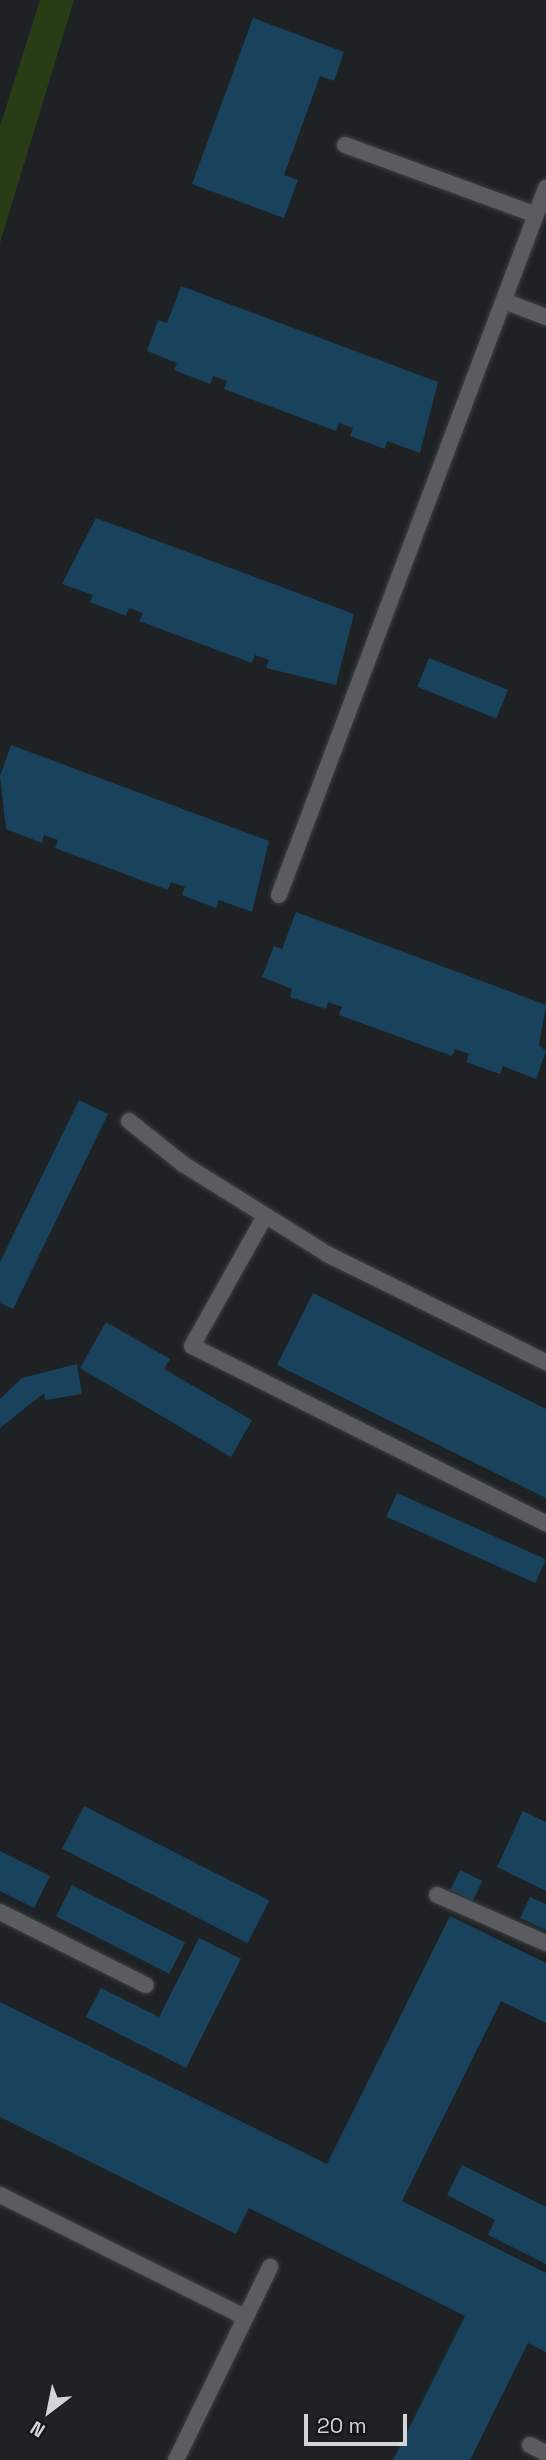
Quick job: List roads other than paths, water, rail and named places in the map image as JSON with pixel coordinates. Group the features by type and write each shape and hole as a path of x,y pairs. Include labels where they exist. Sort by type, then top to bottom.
{"lane":[{"path":"345,145 536,215"},
{"path":"279,895 546,188"},
{"path":"504,302 546,317"},
{"path":"130,1121 265,1216 327,1254 546,1362"},
{"path":"265,1216 192,1346 546,1523"},
{"path":"437,1895 546,1943"},
{"path":"0,1912 146,1985"},
{"path":"0,2195 245,2317"},
{"path":"176,2460 270,2267"},
{"path":"530,2445 546,2453"}]}
